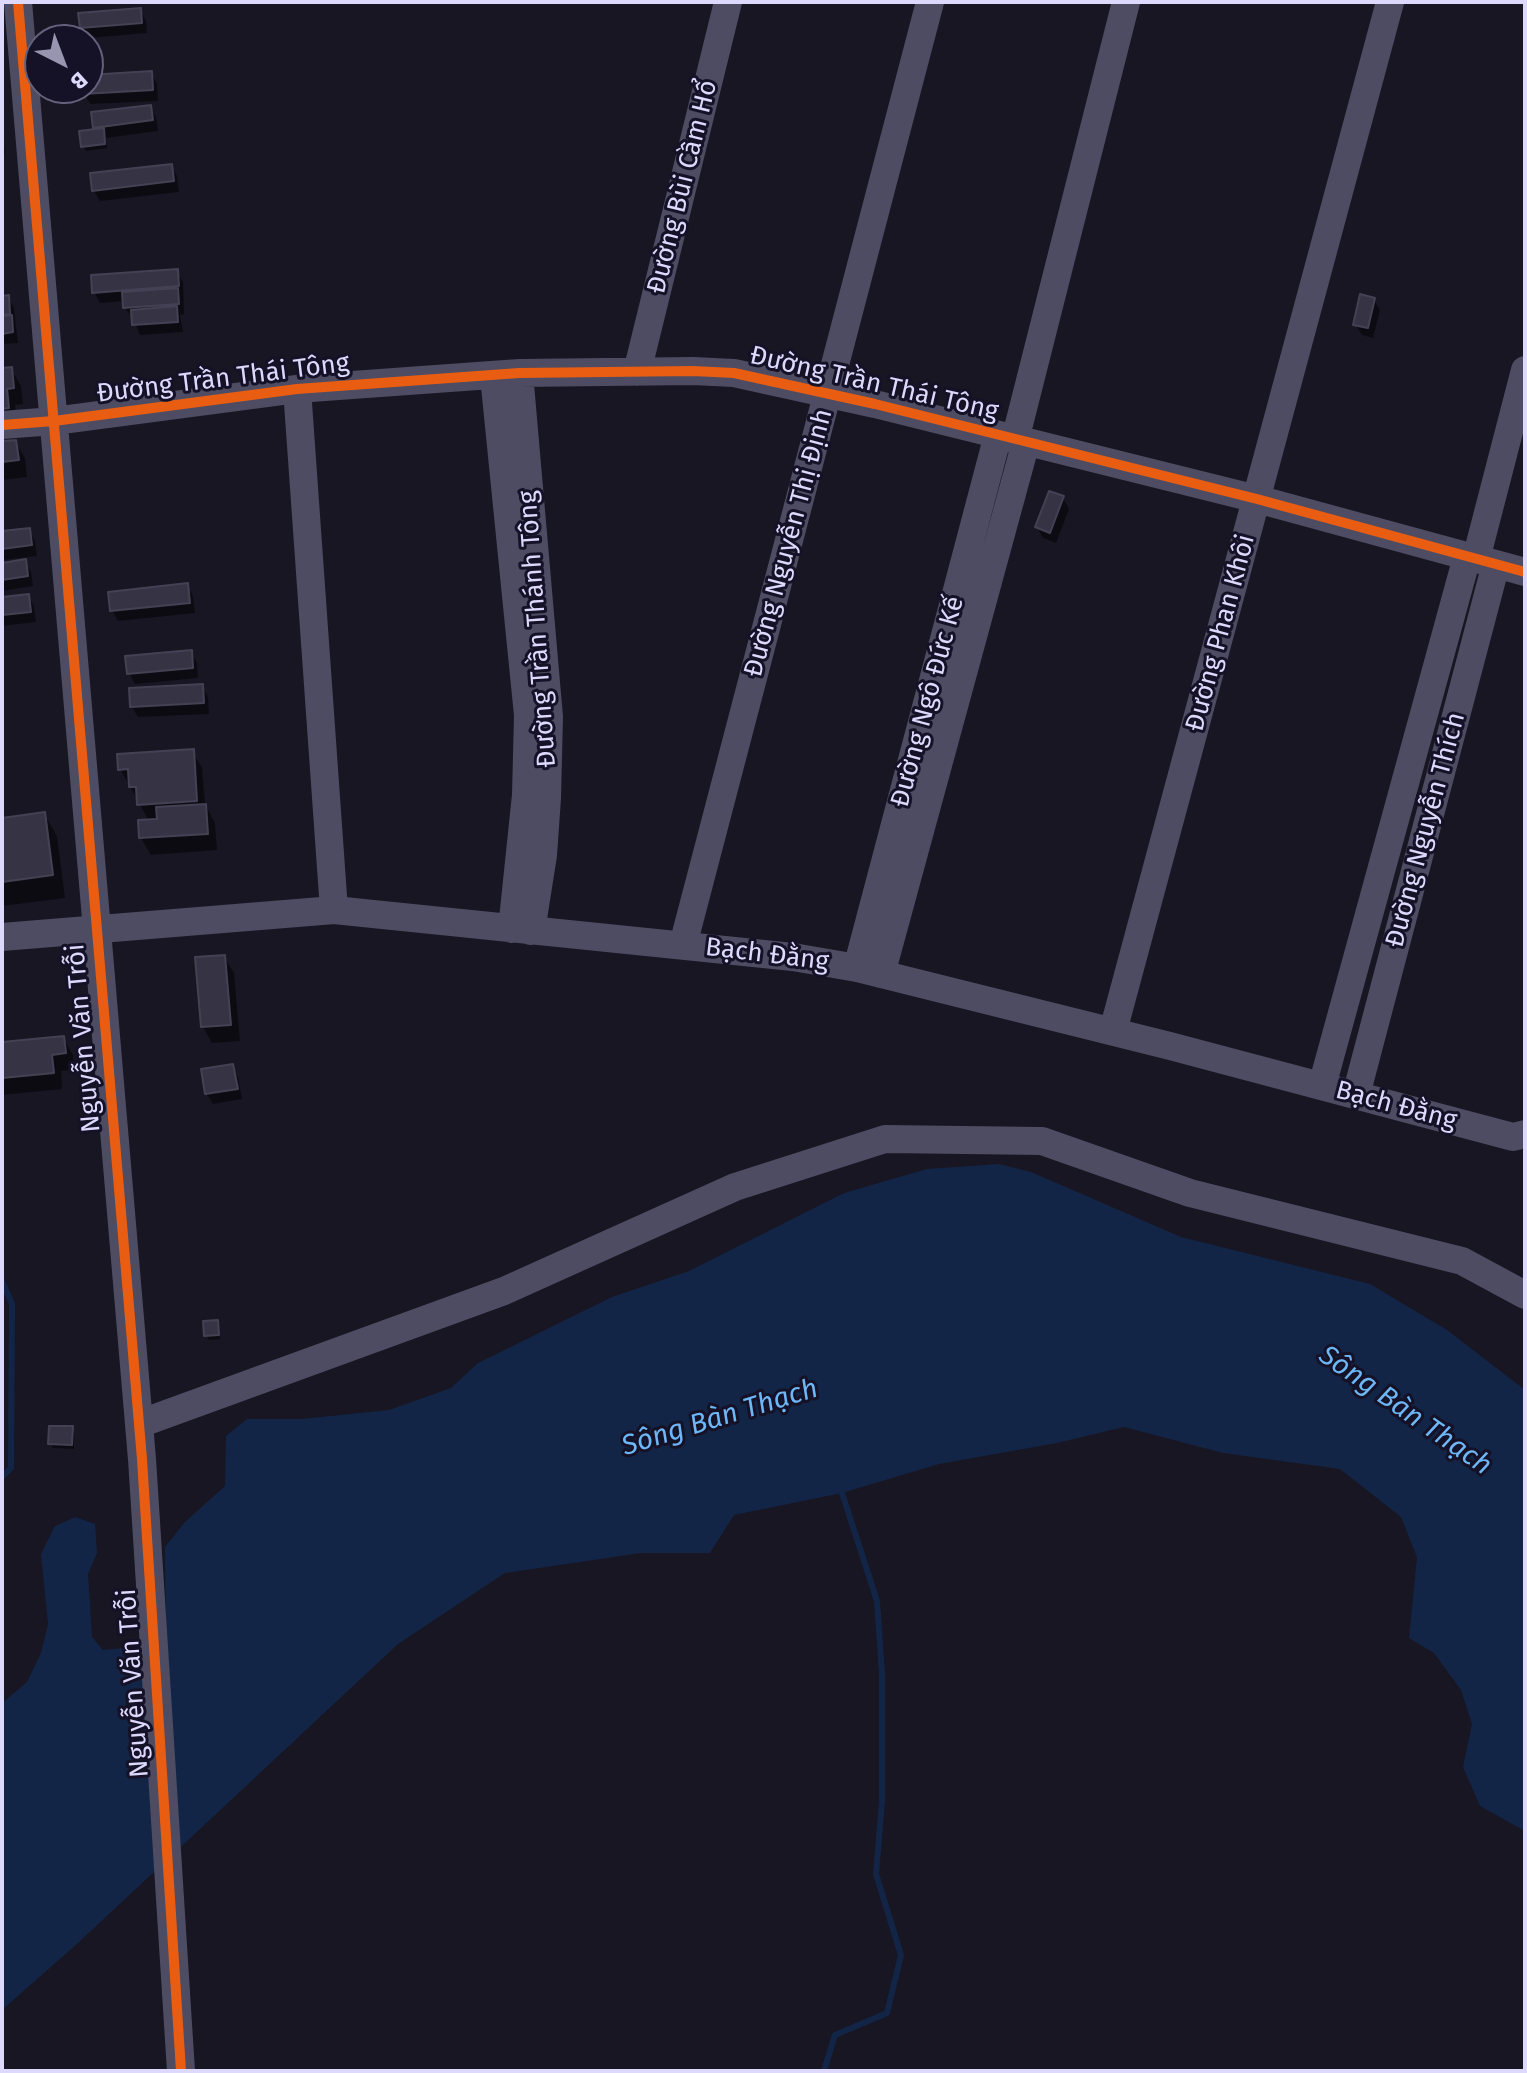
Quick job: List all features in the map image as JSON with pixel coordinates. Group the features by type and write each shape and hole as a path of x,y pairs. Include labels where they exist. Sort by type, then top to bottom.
{"street":[{"name":"Nguyễn Văn Trỗi","path":"18,2 142,1459 181,2067"},
{"name":"Đường Bùi Cầm Hổ","path":"637,372 728,2"},
{"name":"Đường Nguyễn Thị Định","path":"683,945 930,2"},
{"name":"Đường Ngô Đức Kế","path":"869,971 1013,439 1126,2"},
{"name":"Đường Phan Khôi","path":"1113,1031 1390,2"},
{"name":"Đường Nguyễn Thích","path":"1356,1095 1525,370"},
{"name":"Đường Trần Thái Tông","path":"2,425 297,389 506,374 734,373 875,404 1257,499 1525,572"},
{"name":"Đường Trần Thánh Tông","path":"506,374 549,717 544,841 521,930"},
{"path":"297,389 334,910"},
{"name":"Đường Nguyễn Thích","path":"1322,1086 1480,560"},
{"name":"Bạch Đằng","path":"2,937 334,910 793,957 869,971 1113,1031 1519,1136"},
{"path":"139,1424 504,1291 735,1187 885,1139 1042,1141 1190,1193 1462,1261 1525,1295"}],"water":[{"name":"Sông Bàn Thạch","path":"999,1164 1031,1172 1181,1237 1370,1284 1447,1330 1525,1390 1525,1831 1480,1806 1463,1767 1472,1724 1461,1690 1434,1653 1409,1638 1417,1557 1401,1517 1340,1469 1223,1453 1124,1427 1057,1443 939,1464 842,1493 734,1515 710,1553 641,1553 505,1573 398,1644 2,2010 2,1703 27,1682 41,1653 48,1624 41,1554 55,1526 75,1517 95,1524 97,1553 88,1574 92,1637 103,1650 166,1644 165,1547 185,1522 225,1486 226,1436 247,1419 302,1419 389,1410 451,1388 478,1363 612,1297 689,1271 844,1193 927,1169"}],"building":[{"path":"141,8 142,23 104,26 79,24 78,13"},
{"path":"152,71 153,90 104,93 104,74"},
{"path":"151,105 153,120 93,128 91,112"},
{"path":"104,128 105,144 81,147 79,131"},
{"path":"172,164 174,181 92,191 90,173"},
{"path":"178,269 179,286 92,293 91,275"},
{"path":"178,288 179,304 123,308 122,292"},
{"path":"1360,294 1375,298 1368,328 1353,325"},
{"path":"9,295 10,314 2,315 2,296"},
{"path":"177,306 178,322 132,325 131,310"},
{"path":"12,315 13,332 2,334 2,316"},
{"path":"12,367 14,388 7,389 9,408 2,409 2,368"},
{"path":"16,440 19,460 2,462 2,441"},
{"path":"1049,491 1064,496 1050,533 1035,527"},
{"path":"30,528 32,545 2,549 2,531"},
{"path":"26,559 28,576 2,580 2,563"},
{"path":"188,583 190,603 110,611 108,592"},
{"path":"29,594 31,612 2,615 2,597"},
{"path":"192,650 193,668 127,674 125,656"},
{"path":"203,684 204,703 130,707 129,688"},
{"path":"194,749 197,801 137,805 136,787 129,787 128,769 118,770 117,754"},
{"path":"206,804 208,834 139,838 138,820 157,819 156,807"},
{"path":"45,812 53,875 2,882 2,818"},
{"path":"225,955 231,1025 201,1027 195,957"},
{"path":"64,1036 66,1053 52,1055 54,1073 2,1078 2,1042"},
{"path":"233,1064 238,1089 205,1094 201,1069"},
{"path":"218,1320 219,1335 204,1336 203,1321"},
{"path":"49,1426 73,1426 72,1445 48,1444"}],"waterway":[{"path":"2,1281 12,1304 11,1468 2,1477"},
{"path":"824,2071 835,2035 887,2013 901,1955 876,1874 882,1801 882,1674 877,1601 842,1493"}],"cycle path":[{"path":"18,2 142,1459 181,2071"},
{"path":"2,425 297,389 519,373 734,373 875,404 1257,499 1525,572"}]}
